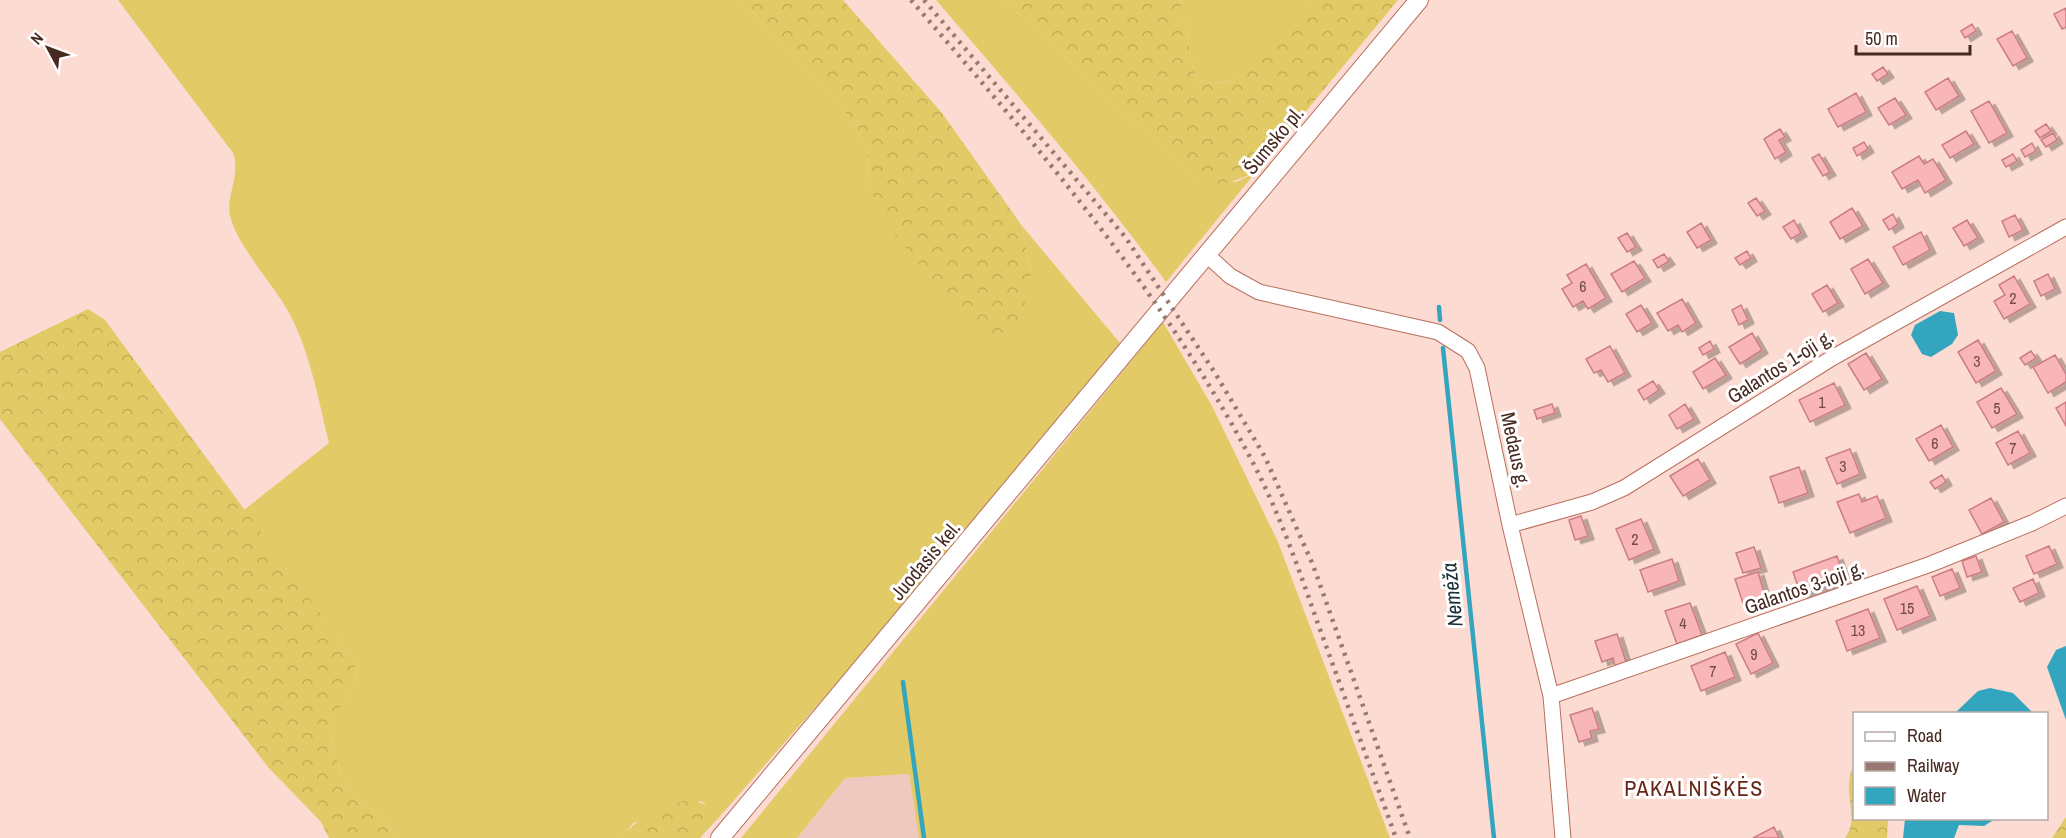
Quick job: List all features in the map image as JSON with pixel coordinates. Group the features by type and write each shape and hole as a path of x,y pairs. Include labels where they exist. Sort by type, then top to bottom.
{"main road":[{"name":"Šumsko pl.","path":"1162,309 1419,0"},
{"name":"Juodasis kel.","path":"720,838 1162,309"}],"street":[{"name":"Galantos 1-oji g.","path":"1510,525 1592,502 1624,488 1832,358 2066,227"},
{"name":"Medaus g.","path":"1207,255 1230,276 1259,292 1438,333 1454,340 1468,351 1477,368 1510,525 1551,696 1563,838"},
{"name":"Galantos 3-ioji g.","path":"1551,696 1931,564 2032,523 2066,506"}],"shaded area":[{"path":"909,774 919,838 797,838 845,778"}],"green space":[{"path":"118,0 733,0 753,13 837,101 856,125 866,150 871,190 1031,273 1022,226 1120,343 871,644 721,815 701,801 633,823 622,838 396,838 386,822 346,783 334,747 329,725 356,681 355,660 244,510 329,443 308,358 288,311 247,252 234,227 229,208 235,177 233,153"},
{"path":"733,0 843,0 942,113 1022,226 1031,273 1023,320 1000,337 981,332 959,314 880,216 871,190 866,150 856,125 837,101 753,13"},
{"path":"936,0 1004,0 1195,179 1236,182 1255,173 1166,282 1083,174"},
{"path":"1004,0 1180,0 1196,80 1219,83 1232,79 1257,61 1310,0 1398,0 1255,173 1220,186 1195,179"},
{"path":"1180,0 1310,0 1281,37 1258,61 1232,79 1210,83 1196,80"},
{"path":"88,309 105,320 355,660 356,681 329,725 334,747 346,783 386,822 396,838 329,838 321,822 268,767 0,419 0,352"},
{"path":"1163,322 1212,406 1278,542 1390,838 919,838 909,774 845,778 797,838 741,838"},
{"path":"1853,767 1853,820 1888,820 1887,838 1845,838 1851,822 1850,774"},
{"path":"688,799 710,806 721,815 700,838 622,838 643,817"},
{"path":"2066,817 2066,838 2052,838"}],"water":[{"path":"1940,311 1954,313 1958,335 1952,344 1931,357 1922,354 1911,335 1915,325"},
{"path":"2066,646 2066,720 2047,667 2056,650"},
{"path":"1990,688 2013,693 2032,712 1956,712 1978,691"},
{"path":"1905,820 1993,820 1984,826 1959,825 1954,838 1903,838"}],"building":[{"path":"2066,8 2066,27 2062,29 2054,14"},
{"path":"1972,24 1976,31 1965,38 1961,31"},
{"path":"2012,31 2027,58 2013,66 1997,39"},
{"path":"1883,67 1888,74 1877,81 1872,74"},
{"path":"1948,78 1959,96 1936,110 1925,92"},
{"path":"1856,93 1866,112 1838,127 1828,109"},
{"path":"1895,98 1906,115 1889,125 1878,108"},
{"path":"1989,101 2007,133 1989,143 1971,111"},
{"path":"2046,124 2051,131 2040,138 2035,131"},
{"path":"1780,129 1785,137 1779,140 1786,152 1775,159 1764,139"},
{"path":"1966,131 1974,144 1950,158 1942,145"},
{"path":"2053,133 2057,140 2046,147 2041,140"},
{"path":"1864,142 1868,149 1857,156 1853,148"},
{"path":"2032,143 2036,151 2025,157 2021,150"},
{"path":"1819,154 1830,172 1823,176 1812,158"},
{"path":"2013,154 2017,161 2006,167 2002,160"},
{"path":"1919,156 1924,164 1933,159 1946,180 1925,193 1918,180 1902,189 1892,172"},
{"path":"1756,198 1765,211 1757,216 1748,203"},
{"path":"1852,208 1863,226 1840,239 1830,222"},
{"path":"1893,214 1898,224 1889,230 1883,220"},
{"path":"2015,215 2023,230 2009,237 2002,221"},
{"path":"1794,220 1801,233 1791,239 1783,227"},
{"path":"1967,220 1978,238 1964,246 1953,228"},
{"path":"1701,223 1711,240 1697,248 1687,232"},
{"path":"1921,232 1930,250 1903,265 1893,247"},
{"path":"1627,233 1636,247 1627,252 1618,238"},
{"path":"1747,251 1751,258 1740,265 1735,258"},
{"path":"1664,254 1669,261 1658,268 1653,260"},
{"path":"1868,259 1883,283 1865,294 1851,269"},
{"path":"1634,261 1645,278 1622,292 1611,274"},
{"path":"1586,264 1606,298 1588,309 1583,301 1573,307 1562,289 1572,283 1567,275"},
{"path":"2048,274 2055,289 2041,296 2034,281"},
{"path":"2014,276 2030,304 2004,319 1994,301 2005,295 1999,285"},
{"path":"1827,285 1838,303 1823,312 1812,294"},
{"path":"1682,299 1696,323 1682,332 1678,325 1668,331 1657,313"},
{"path":"1641,305 1652,323 1637,332 1626,314"},
{"path":"1741,305 1748,320 1739,325 1732,310"},
{"path":"1752,333 1762,350 1740,364 1729,347"},
{"path":"1978,340 1996,371 1976,383 1958,352"},
{"path":"1710,341 1714,349 1703,355 1699,348"},
{"path":"1610,346 1625,373 1608,382 1601,370 1594,373 1586,359"},
{"path":"2031,351 2036,358 2025,365 2020,358"},
{"path":"1866,353 1882,379 1864,390 1848,364"},
{"path":"2055,355 2066,374 2066,382 2048,393 2033,367"},
{"path":"1715,358 1726,375 1703,389 1693,372"},
{"path":"1653,381 1659,390 1644,400 1638,390"},
{"path":"1834,383 1845,405 1810,422 1799,400"},
{"path":"2001,388 2017,414 1992,428 1977,402"},
{"path":"2066,402 2066,426 2056,408"},
{"path":"1552,404 1555,413 1537,419 1534,410"},
{"path":"1685,404 1694,419 1677,429 1669,415"},
{"path":"1941,425 1953,447 1929,461 1916,439"},
{"path":"2018,431 2030,453 2008,465 1996,443"},
{"path":"1850,449 1860,474 1837,484 1826,458"},
{"path":"1698,459 1710,480 1683,496 1670,476"},
{"path":"1799,467 1808,493 1779,503 1770,477"},
{"path":"1942,475 1946,482 1935,489 1930,482"},
{"path":"1859,494 1862,502 1877,496 1886,518 1850,533 1837,502"},
{"path":"1991,498 2004,522 1982,534 1969,510"},
{"path":"1581,516 1588,536 1575,540 1569,520"},
{"path":"1641,519 1654,549 1629,560 1616,529"},
{"path":"2049,546 2057,564 2034,574 2026,556"},
{"path":"1754,547 1761,568 1743,573 1736,553"},
{"path":"1837,556 1845,579 1801,595 1793,572"},
{"path":"1976,556 1982,572 1967,577 1962,561"},
{"path":"1672,559 1679,581 1648,592 1640,570"},
{"path":"1952,569 1960,588 1940,596 1932,577"},
{"path":"1758,572 1765,596 1743,603 1735,579"},
{"path":"2033,579 2039,593 2020,602 2013,588"},
{"path":"1917,586 1930,616 1897,630 1884,599"},
{"path":"1690,603 1702,635 1677,644 1665,611"},
{"path":"1868,609 1880,638 1847,651 1836,621"},
{"path":"1758,633 1773,663 1751,674 1736,644"},
{"path":"1617,634 1626,662 1615,666 1613,658 1602,662 1595,641"},
{"path":"1725,652 1735,677 1701,691 1691,666"},
{"path":"1592,708 1599,729 1590,731 1592,738 1579,742 1570,715"},
{"path":"1774,827 1779,838 1753,838"}],"waterway":[{"name":"Nemėža","path":"1439,307 1440,320"},
{"name":"Nemėža","path":"1443,348 1494,838"},
{"path":"903,682 924,838"}],"railway":[{"path":"911,0 1051,165 1095,221 1138,278 1217,398 1262,480 1279,520 1396,838"},
{"path":"924,0 1126,238 1215,373 1265,457 1313,565 1410,838"}],"district":[{"name":"PAKALNIŠKĖS","path":"1694,788"}]}
